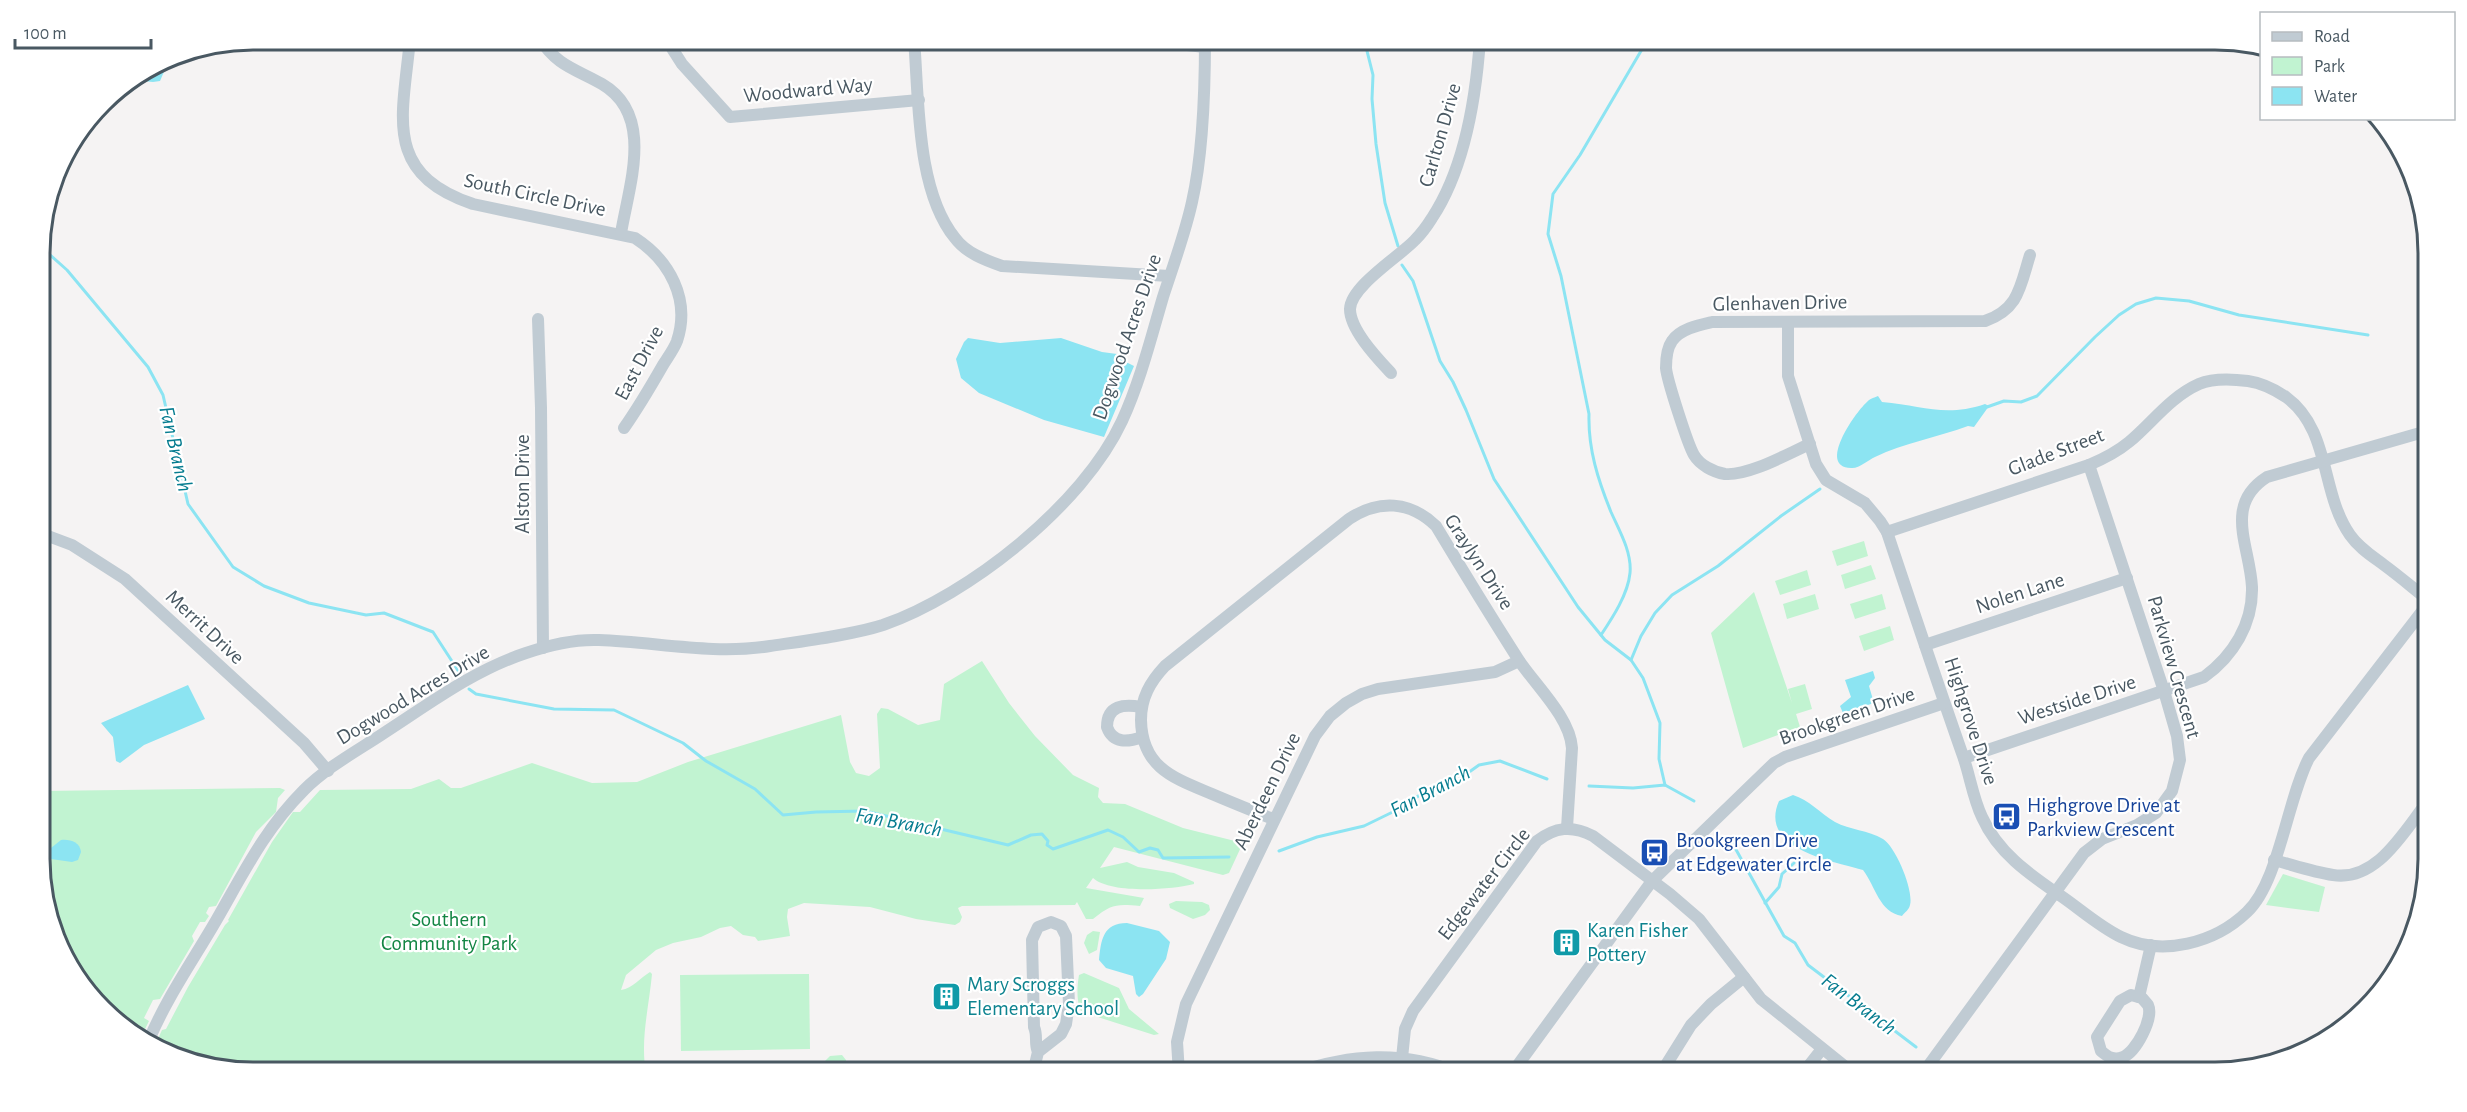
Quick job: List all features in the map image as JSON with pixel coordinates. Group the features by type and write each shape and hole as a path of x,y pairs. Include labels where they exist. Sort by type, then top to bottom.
{"street":[{"name":"South Circle Drive","path":"409,50 402,134 414,164 433,186 450,196 473,204 621,233 634,154 633,121 617,95 602,84 557,61 548,50"},
{"name":"Woodward Way","path":"673,50 682,64 729,117 919,100"},
{"path":"916,50 926,171 932,195 943,220 956,240 971,252 1002,266 1169,276"},
{"name":"Dogwood Acres Drive","path":"151,1035 182,976 213,927 264,835 304,789 453,688 497,664 557,644 596,640 723,650 763,647 879,626 928,607 970,580 1041,525 1076,489 1101,456 1121,422 1148,347 1192,201 1202,119 1205,50"},
{"name":"Carlton Drive","path":"1391,373 1362,339 1350,309 1362,286 1416,239 1442,202 1454,175 1470,114 1479,50"},
{"name":"East Drive","path":"621,233 649,247 665,263 676,283 680,310 677,342 624,428"},
{"name":"Glenhaven Drive","path":"1810,444 1737,474 1717,472 1695,456 1666,369 1667,354 1672,341 1695,325 1712,322 1985,321 2001,315 2018,296 2030,255"},
{"name":"Alston Drive","path":"538,319 543,648"},
{"name":"Highgrove Drive","path":"1788,322 1788,375 1816,464 1826,480 1864,503 1887,532 1982,816 1993,837 2011,860 2120,937 2151,945 2192,944 2210,938 2248,911 2263,889 2300,776 2309,758 2418,617"},
{"name":"Glade Street","path":"1887,532 2110,456 2129,442 2183,393 2201,383 2220,380 2258,382 2298,406 2309,423 2324,460 2338,512 2349,535 2364,550 2418,592"},
{"name":"Westside Drive","path":"1964,758 2204,677 2217,668 2234,648 2251,608 2252,586 2242,532 2242,515 2246,500 2254,486 2267,477 2418,434"},
{"name":"Parkview Crescent","path":"1931,1062 2084,853 2102,839 2137,825 2162,806 2172,791 2179,769 2179,749 2164,691 2089,465"},
{"name":"Graylyn Drive","path":"1273,819 1174,778 1157,765 1142,737 1142,707 1150,684 1165,666 1349,519 1375,506 1396,505 1408,507 1423,515 1436,526 1519,661 1560,716 1571,740 1567,828"},
{"name":"Merrit Drive","path":"50,537 72,545 124,579 304,743 328,771"},
{"name":"Nolen Lane","path":"1925,645 2127,578"},
{"name":"Aberdeen Drive","path":"1179,1062 1178,1042 1186,1004 1273,819 1315,736 1330,716 1346,703 1377,688 1495,672 1519,661"},
{"name":"Brookgreen Drive","path":"1520,1062 1652,881 1774,763 1785,756 1944,703"},
{"path":"1142,707 1128,705 1118,707 1110,714 1107,727 1113,737 1123,741 1142,737"},
{"path":"2274,860 2334,876 2363,872 2379,862 2418,813"},
{"path":"1567,828 1579,829 1593,836 1699,919 1769,1007 1840,1062"},
{"name":"Edgewater Circle","path":"1402,1058 1405,1029 1413,1011 1536,841 1549,832 1567,828"},
{"path":"1036,1062 1038,1052 1061,1034 1068,1015 1066,936 1061,927 1051,922 1038,927 1032,940 1035,1046 1038,1052"},
{"path":"2139,997 2151,945"},
{"path":"1668,1062 1691,1024 1744,977"},
{"path":"2131,995 2139,997 2145,1001 2150,1010 2148,1025 2126,1056 2114,1059 2109,1057 2099,1047 2099,1032 2120,1001 2131,995"},
{"path":"1811,1062 1822,1048"},
{"path":"1329,1062 1354,1058 1402,1058 1423,1062"}],"green space":[{"path":"1864,541 1868,556 1837,566 1832,551"},
{"path":"1871,565 1876,579 1845,589 1841,575"},
{"path":"1807,570 1811,585 1780,595 1775,581"},
{"path":"1754,592 1792,703 1788,689 1805,684 1812,709 1796,714 1800,727 1743,748 1711,633"},
{"path":"1815,594 1819,609 1787,619 1783,604"},
{"path":"1882,594 1886,609 1855,619 1850,604"},
{"path":"1890,626 1894,640 1864,651 1859,636"},
{"name":"Southern Community Park","path":"982,661 1009,703 1035,736 1073,775 1099,788 1098,797 1103,803 1125,804 1183,828 1239,842 1241,847 1229,873 1223,875 1114,847 1100,868 1127,862 1138,867 1174,873 1194,884 1171,888 1127,889 1113,887 1093,878 1086,888 1144,898 1140,906 1115,906 1093,919 1086,919 1077,902 1075,905 962,906 958,908 962,917 955,925 916,919 870,907 804,903 788,909 790,936 758,941 755,937 743,935 731,926 720,928 701,937 673,943 656,950 626,975 621,990 633,985 650,972 652,974 644,1036 644,1062 239,1062 213,1059 187,1052 158,1039 162,1030 166,1029 188,987 229,921 272,842 293,812 300,812 320,790 411,789 439,779 451,788 461,788 532,763 592,783 637,782 688,762 841,715 850,762 856,773 869,776 880,768 877,714 881,708 888,709 918,725 940,720 944,684"},
{"path":"280,788 285,790 278,798 276,812 256,832 216,906 209,907 206,913 209,916 205,922 200,922 192,936 194,941 160,999 153,1000 144,1018 149,1021 144,1031 129,1021 91,983 65,937 56,912 51,886 50,791"},
{"path":"2283,874 2325,887 2319,912 2266,905"},
{"path":"1176,901 1202,902 1209,905 1210,910 1205,915 1193,919 1170,908 1169,904"},
{"path":"1093,931 1100,932 1097,950 1089,954 1084,943 1087,935"},
{"path":"1084,973 1119,988 1129,1009 1159,1034 1154,1035 1082,1012 1077,989 1079,975"},
{"path":"809,974 810,1049 681,1051 680,975"},
{"path":"842,1055 846,1062 825,1062 830,1056"}],"water":[{"path":"165,70 160,81 144,81"},
{"path":"968,338 1000,343 1061,338 1102,352 1117,354 1120,359 1134,366 1104,437 1044,420 979,393 961,378 956,359"},
{"path":"1878,396 1882,402 1933,409 1957,410 1985,404 1989,406 1974,427 1968,426 1898,448 1857,467 1841,465 1837,459 1838,450 1847,428 1867,402"},
{"path":"1873,671 1875,678 1869,686 1874,703 1843,713 1840,706 1851,697 1845,680"},
{"path":"188,685 205,719 144,745 120,763 116,761 113,737 101,723"},
{"path":"1793,795 1809,803 1835,822 1877,836 1888,844 1907,880 1911,898 1908,910 1902,916 1888,910 1863,870 1817,857 1788,842 1779,831 1775,817 1779,801"},
{"path":"61,840 71,841 79,846 81,852 78,860 72,862 51,859 51,848"},
{"path":"1127,923 1159,931 1170,942 1166,959 1139,997 1136,994 1133,976 1106,968 1099,960 1102,940 1108,929"}],"waterway":[{"path":"1367,50 1373,75 1372,99 1376,144 1385,203 1398,246"},
{"path":"1601,635 1615,613 1629,581 1629,557 1598,476 1590,440 1589,414 1561,276 1548,234 1553,194 1580,155 1642,50"},
{"name":"Fan Branch","path":"50,255 67,270 148,367 163,395 188,504 233,567 264,586 309,603 366,615 384,613 433,632 459,672"},
{"path":"1402,265 1413,281 1440,361 1466,410 1494,479 1578,607 1605,640 1631,660 1643,678 1660,723 1659,759 1665,785"},
{"path":"1987,407 2004,401 2021,402 2037,396 2119,315 2136,304 2156,298 2189,301 2239,315 2368,335"},
{"path":"1631,660 1641,636 1655,613 1672,595 1718,566 1781,516 1820,489"},
{"name":"Fan Branch","path":"469,689 476,694 554,709 614,710 683,743 706,761 755,789 783,815 865,811 1008,845 1031,835 1042,834 1048,841 1047,845 1053,849 1108,830 1123,837 1139,852 1150,848 1158,850 1163,858 1229,857"},
{"name":"Fan Branch","path":"1279,851 1317,837 1364,826 1405,806 1429,788 1458,780 1479,765 1500,761 1547,779"},
{"name":"Fan Branch","path":"1589,786 1633,788 1665,785 1694,801"},
{"name":"Fan Branch","path":"1729,837 1784,936 1795,943 1808,965 1916,1047"},
{"path":"1765,903 1779,887 1782,874 1794,863"}],"place":[{"name":"Highgrove Drive at Parkview Crescent","path":"2006,817"},
{"name":"Brookgreen Drive at Edgewater Circle","path":"1655,852"},
{"name":"Karen Fisher Pottery","path":"1566,942"},
{"name":"Mary Scroggs Elementary School","path":"946,996"}]}
